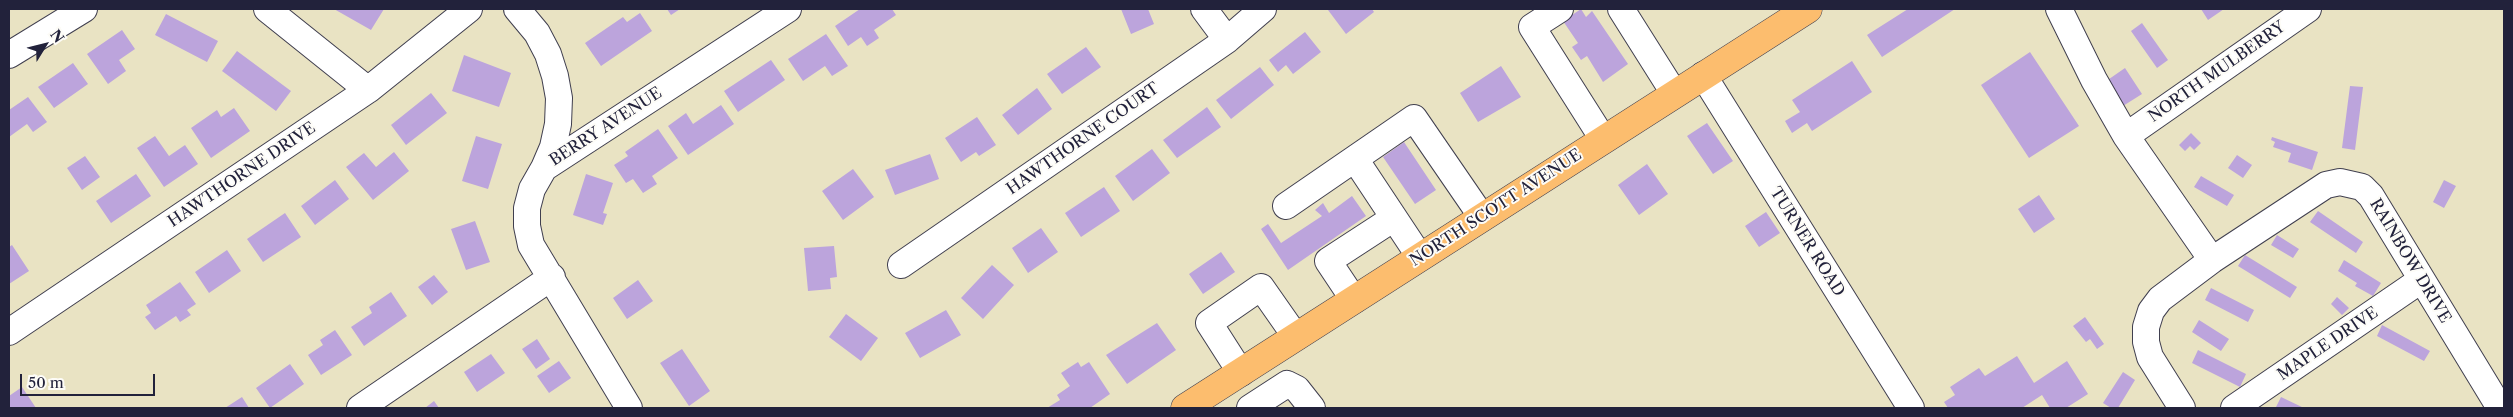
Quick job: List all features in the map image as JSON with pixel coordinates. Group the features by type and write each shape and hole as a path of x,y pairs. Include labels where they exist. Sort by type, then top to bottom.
{"main road":[{"name":"NORTH SCOTT AVENUE","path":"1185,408 1674,93 1808,9"}],"street":[{"path":"9,55 84,9"},
{"path":"267,9 368,90"},
{"name":"HAWTHORNE DRIVE","path":"9,332 368,90 469,9"},
{"path":"517,9 536,33 548,54 559,98 558,124 553,146 544,168"},
{"name":"BERRY AVENUE","path":"628,408 552,277 535,254 526,226 527,208 532,189 544,168 788,9"},
{"path":"1204,9 1227,40"},
{"name":"HAWTHORNE COURT","path":"901,265 1227,40 1263,9"},
{"path":"1560,9 1532,27 1603,139"},
{"path":"1621,9 1674,93"},
{"path":"2059,9 2094,80 2126,136 2212,260"},
{"name":"NORTH MULBERRY","path":"2126,136 2308,9"},
{"name":"TURNER ROAD","path":"1703,75 1911,408"},
{"path":"1286,206 1414,118 1482,217"},
{"path":"1355,159 1420,257"},
{"name":"RAINBOW DRIVE","path":"2182,408 2150,357 2146,342 2146,327 2151,311 2160,299 2212,260 2326,185 2340,182 2352,183 2362,187 2372,196 2499,408"},
{"path":"1354,300 1328,261 1394,218"},
{"path":"360,408 552,277"},
{"name":"MAPLE DRIVE","path":"2234,408 2421,280"},
{"path":"1296,337 1261,287 1209,323 1243,371 1257,403 1287,384 1297,389 1312,408"}],"building":[{"path":"334,9 384,9 371,30"},
{"path":"667,9 680,9 671,15"},
{"path":"860,9 892,9 896,15 874,30 879,38 867,46 861,37 848,46 835,26"},
{"path":"1121,9 1148,9 1154,24 1131,34"},
{"path":"1372,9 1374,12 1346,34 1328,10"},
{"path":"1581,9 1586,17 1592,11 1628,64 1603,82 1587,56 1581,60 1572,47 1578,43 1563,21"},
{"path":"1908,9 1955,9 1882,57 1867,35"},
{"path":"2201,9 2224,9 2208,20"},
{"path":"640,13 652,31 601,66 585,43 623,17 627,22"},
{"path":"166,14 218,41 207,62 155,35"},
{"path":"2142,23 2168,60 2157,68 2131,31"},
{"path":"122,30 135,49 119,60 126,71 108,84 87,54"},
{"path":"1305,32 1321,52 1293,74 1286,65 1278,72 1269,60"},
{"path":"826,34 848,66 832,76 825,66 803,81 788,59"},
{"path":"1086,47 1101,67 1062,94 1047,74"},
{"path":"237,51 291,91 276,111 222,71"},
{"path":"2030,52 2079,126 2029,158 1981,85"},
{"path":"464,55 511,73 499,107 452,91"},
{"path":"771,60 785,80 738,112 724,91"},
{"path":"1852,61 1872,92 1812,131 1807,123 1792,133 1785,121 1800,112 1792,100"},
{"path":"73,63 88,84 54,108 38,87"},
{"path":"1501,66 1521,97 1478,122 1460,93"},
{"path":"1260,67 1274,85 1231,119 1216,100"},
{"path":"2125,68 2142,94 2123,106 2099,86"},
{"path":"2350,86 2363,87 2355,150 2342,148"},
{"path":"1037,88 1052,109 1018,135 1002,115"},
{"path":"431,93 447,113 406,145 391,125"},
{"path":"28,97 47,122 33,132 27,124 9,137 9,110"},
{"path":"721,105 734,124 688,155 668,126 686,113 693,124"},
{"path":"1207,107 1221,127 1177,158 1163,140"},
{"path":"234,108 250,131 211,158 191,128 217,110 221,117"},
{"path":"977,117 996,145 979,156 976,152 961,162 945,138"},
{"path":"1707,123 1733,161 1713,174 1687,136"},
{"path":"658,129 678,158 652,176 657,184 643,193 633,179 626,183 614,165 628,156 625,152"},
{"path":"2191,133 2201,143 2194,150 2190,146 2185,151 2179,145"},
{"path":"155,136 169,156 185,145 198,164 164,187 137,148"},
{"path":"476,136 502,144 488,189 462,181"},
{"path":"2272,137 2318,152 2312,170 2288,162 2291,153 2273,147 2275,142 2271,140"},
{"path":"1404,142 1436,190 1415,204 1383,157"},
{"path":"1152,149 1170,173 1133,201 1115,176"},
{"path":"394,152 409,171 373,200 346,167 364,153 376,167"},
{"path":"930,154 939,179 895,195 885,170"},
{"path":"2237,155 2252,165 2243,178 2228,168"},
{"path":"85,156 100,177 82,190 67,168"},
{"path":"1647,164 1668,194 1639,215 1618,185"},
{"path":"853,169 874,197 843,220 822,191"},
{"path":"136,174 151,196 111,223 96,201"},
{"path":"586,174 613,183 603,213 607,214 603,225 573,215"},
{"path":"2201,176 2234,195 2227,206 2194,187"},
{"path":"335,180 349,199 315,225 301,206"},
{"path":"2444,180 2456,186 2444,208 2433,202"},
{"path":"1104,187 1120,211 1081,237 1065,213"},
{"path":"2039,195 2055,219 2034,233 2018,209"},
{"path":"1352,196 1366,216 1288,270 1261,229 1268,224 1281,243 1322,216 1315,210 1323,203 1329,213"},
{"path":"2318,211 2363,242 2356,253 2310,222"},
{"path":"1766,212 1780,233 1759,247 1745,226"},
{"path":"285,213 301,237 263,262 247,239"},
{"path":"475,221 490,262 466,270 451,229"},
{"path":"1041,228 1058,252 1028,273 1012,248"},
{"path":"2277,235 2299,249 2293,258 2271,245"},
{"path":"12,245 29,271 9,284 9,247"},
{"path":"834,246 837,277 830,278 831,289 808,291 804,248"},
{"path":"227,250 241,271 209,293 195,272"},
{"path":"1221,252 1235,272 1203,294 1189,274"},
{"path":"2245,255 2297,287 2290,298 2238,266"},
{"path":"2344,260 2381,283 2373,296 2355,286 2357,283 2338,271"},
{"path":"992,265 1014,285 983,319 961,298"},
{"path":"434,275 448,292 432,305 418,287"},
{"path":"638,280 653,301 627,319 613,298"},
{"path":"180,282 196,304 187,310 191,315 180,322 176,316 155,330 145,317 151,313 146,305"},
{"path":"2211,288 2254,310 2248,322 2205,300"},
{"path":"391,292 407,316 364,346 351,327 372,313 369,307"},
{"path":"2337,297 2349,308 2342,315 2331,304"},
{"path":"946,310 961,335 920,358 905,333"},
{"path":"846,314 878,338 861,361 829,337"},
{"path":"2085,317 2104,344 2097,349 2090,339 2086,342 2073,326"},
{"path":"2199,320 2229,339 2221,351 2192,332"},
{"path":"1157,323 1176,350 1127,384 1106,355"},
{"path":"2382,325 2430,351 2424,361 2377,336"},
{"path":"335,330 352,355 321,375 308,355 323,345 320,340"},
{"path":"537,339 550,359 536,369 522,349"},
{"path":"682,349 710,391 689,406 660,363"},
{"path":"2198,350 2246,374 2240,387 2192,363"},
{"path":"491,354 505,373 477,392 464,372"},
{"path":"2017,356 2034,383 2067,361 2088,394 2066,408 2050,408 2042,395 2022,408 1948,408 1944,402 1955,395 1950,387 1979,368 1985,376"},
{"path":"559,361 571,378 549,393 537,376"},
{"path":"1078,362 1081,367 1089,362 1110,394 1090,408 1047,408 1060,400 1057,395 1070,386 1061,373"},
{"path":"290,364 304,384 270,408 256,388"},
{"path":"2123,372 2135,380 2118,408 2111,408 2103,403"},
{"path":"22,387 36,408 9,408 9,396"},
{"path":"242,397 249,408 225,408"},
{"path":"2281,397 2304,408 2276,407"},
{"path":"434,401 439,408 425,408"}]}
